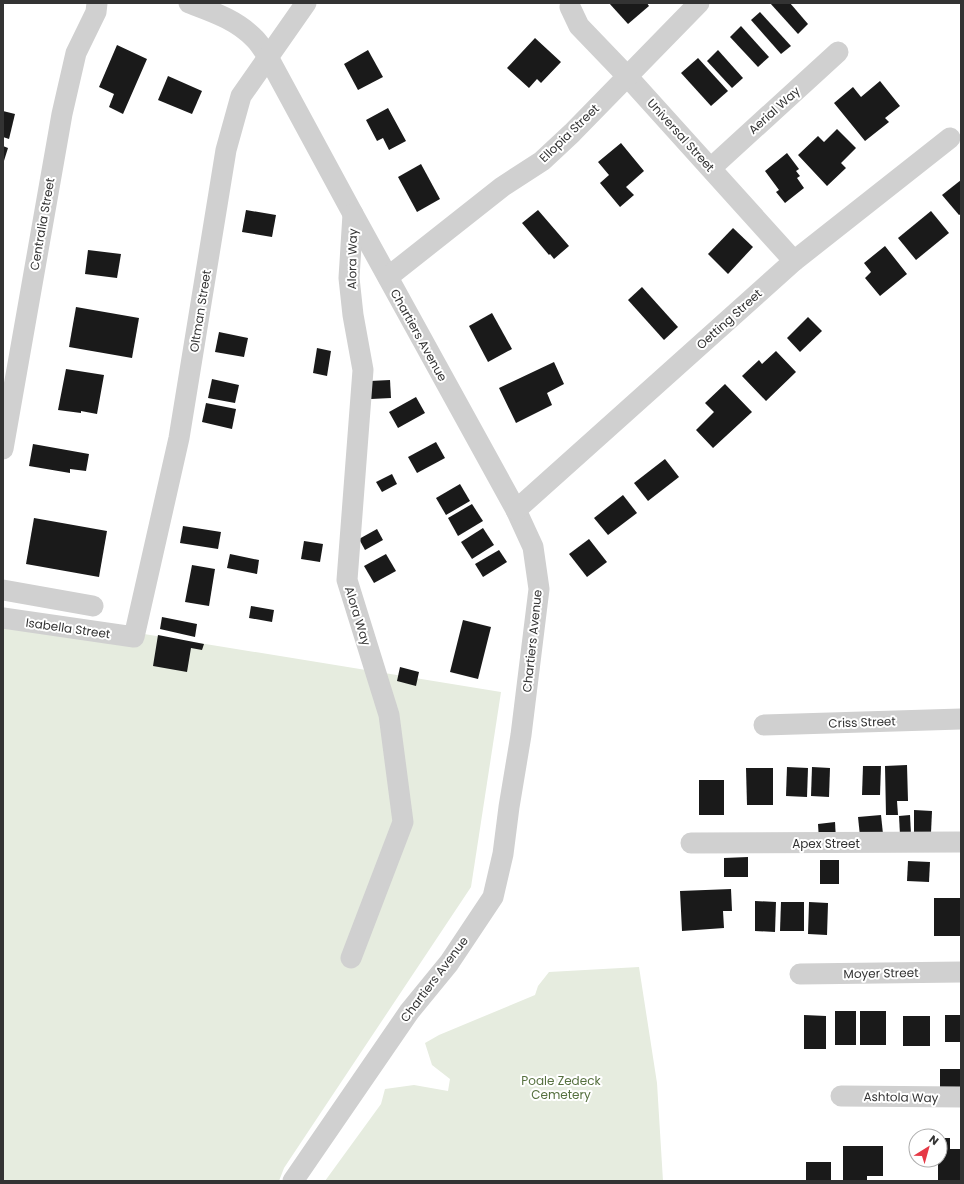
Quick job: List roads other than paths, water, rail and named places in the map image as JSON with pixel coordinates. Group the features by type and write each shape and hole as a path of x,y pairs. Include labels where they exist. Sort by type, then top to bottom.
{"street":[{"name":"Centralia Street","path":"3,449 8,392 62,114 76,54 96,12 98,3"},
{"name":"Chartiers Avenue","path":"189,3 219,15 242,27 256,40 268,57 516,510 533,547 539,589 523,721 503,854 493,897 449,962 409,1012 293,1181"},
{"name":"Oltman Street","path":"134,637 179,438 226,150 241,96 306,3"},
{"name":"Ellopia Street","path":"388,277 502,188 542,161 700,3"},
{"name":"Universal Street","path":"570,7 579,26 711,168 794,262"},
{"name":"Aerial Way","path":"711,168 838,52"},
{"name":"Oetting Street","path":"516,510 794,262 950,138"},
{"name":"Alora Way","path":"351,958 403,822 389,715 347,580 363,370 353,316 349,278 353,214"},
{"path":"3,590 93,606"},
{"name":"Isabella Street","path":"3,618 134,637"},
{"name":"Criss Street","path":"764,725 961,719"},
{"name":"Apex Street","path":"691,843 961,842"},
{"name":"Moyer Street","path":"800,974 961,972"},
{"name":"Ashtola Way","path":"841,1096 961,1097"}],"park label":[{"name":"Poale Zedeck Cemetery","path":"561,1087"}]}
